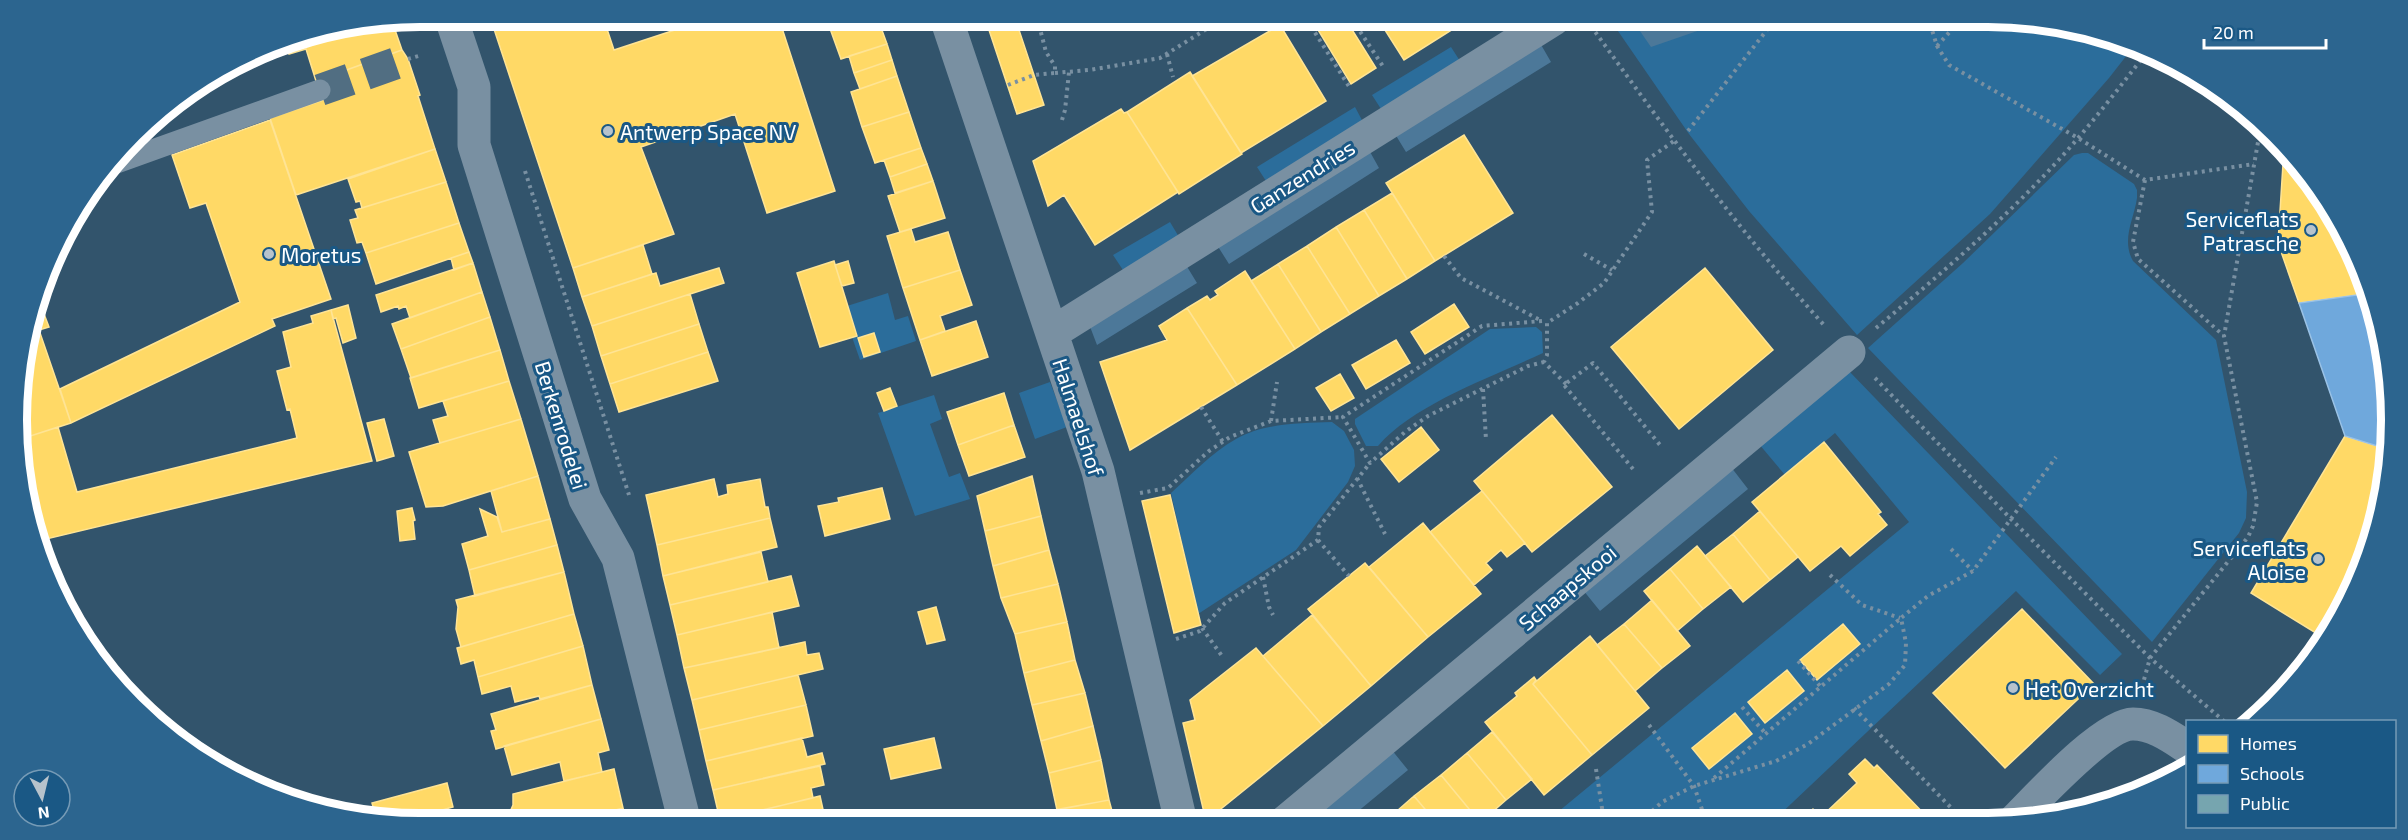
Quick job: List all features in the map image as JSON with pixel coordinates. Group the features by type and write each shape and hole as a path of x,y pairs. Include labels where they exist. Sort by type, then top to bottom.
{"street":[{"name":"Berkenrodelei","path":"454,27 474,87 474,145 585,499 618,558 682,813"},
{"name":"Halmaelshof","path":"949,27 1098,471 1178,813"},
{"name":"Ganzendries","path":"1052,333 1541,27"},
{"name":"Schaapskooi","path":"1296,813 1849,352"},
{"path":"2023,811 2097,741 2113,731 2131,724 2152,727 2186,747"}],"lane":[{"path":"126,159 320,90"}],"path":[{"path":"1040,27 1046,52 1054,66 1055,73"},
{"path":"1007,85 1034,75 1160,58 1210,27"},
{"path":"1311,27 1350,88"},
{"path":"1357,27 1383,68"},
{"path":"1592,27 1674,141 1773,269 1849,352 2011,519 2150,658 2223,720"},
{"path":"1688,131 1770,27"},
{"path":"1931,27 1937,46 1949,65 2078,138 2145,180 2254,164"},
{"path":"1937,46 1954,27"},
{"path":"1167,54 1173,77"},
{"path":"408,59 422,55"},
{"path":"1849,352 1925,288 2001,218 2078,138 2142,59"},
{"path":"1062,120 1069,72"},
{"path":"2150,658 2248,537 2256,514 2256,489 2224,336 2259,136"},
{"path":"1140,494 1168,488 1209,451 1230,436 1271,421 1342,417 1482,326 1544,322 1597,290 1652,212 1647,160 1674,141"},
{"path":"2145,180 2133,242 2138,259 2224,336"},
{"path":"1584,254 1612,270"},
{"path":"1444,256 1461,278 1544,322"},
{"path":"1544,322 1547,355 1544,363"},
{"path":"1544,363 1566,384 1564,385 1633,469"},
{"path":"1349,576 1318,540 1319,527 1370,463 1405,432 1428,416 1528,366 1544,363"},
{"path":"1566,384 1593,363 1660,445"},
{"path":"1271,421 1277,382"},
{"path":"1483,389 1486,440"},
{"path":"1200,407 1223,442"},
{"path":"1342,417 1370,463"},
{"path":"1712,781 1928,596 1973,571 2056,457"},
{"path":"1357,478 1385,534"},
{"path":"1175,639 1202,628 1225,603 1318,540"},
{"path":"1951,549 1973,571"},
{"path":"1830,575 1862,605 1901,618"},
{"path":"1263,577 1269,607 1274,615"},
{"path":"1650,813 1662,802 1694,786 1776,761 1808,744 1889,684 1905,664 1906,643 1901,618"},
{"path":"1202,628 1222,656"},
{"path":"1798,660 1821,687"},
{"path":"1742,707 1766,734"},
{"path":"1854,708 1956,813"},
{"path":"1649,725 1694,786 1703,813"},
{"path":"1596,770 1603,813"}],"shaded area":[{"path":"1615,27 2014,28 2039,30 2090,40 2128,53 1990,214 1857,335 1749,211 1689,134"},
{"path":"1637,27 1707,27 1706,28 1651,47"},
{"path":"1540,43 1551,62 1406,152 1395,134"},
{"path":"1451,47 1460,61 1381,109 1372,95"},
{"path":"1355,107 1363,122 1266,181 1257,167"},
{"path":"1369,150 1379,168 1229,264 1217,245"},
{"path":"2088,153 2134,184 2137,198 2128,237 2133,261 2216,340 2247,492 2246,518 2239,533 2152,642 1868,348 1963,263 2074,155"},
{"path":"1170,222 1179,237 1123,270 1113,255"},
{"path":"1186,265 1197,283 1097,345 1089,324"},
{"path":"888,293 895,320 908,316 916,341 860,360 852,337 847,306"},
{"path":"1536,327 1542,332 1543,353 1433,404 1393,431 1378,446 1366,446 1355,424 1355,419 1490,329"},
{"path":"1848,370 2122,654 2100,675 2016,591 1781,813 1557,813 1909,522 1835,433 1785,475 1759,444"},
{"path":"1050,382 1067,427 1035,439 1019,393"},
{"path":"934,395 942,419 930,424 949,477 960,473 970,499 915,516 878,413"},
{"path":"1332,422 1344,431 1354,450 1355,466 1348,482 1296,550 1198,614 1171,493 1218,451 1247,434 1283,425"},
{"path":"1731,467 1748,489 1600,611 1583,590"},
{"path":"1391,749 1408,770 1356,813 1314,813"}],"building: Homes":[{"name":"Antwerp Space NV","path":"493,27 606,27 614,50 684,27 782,27 835,191 767,213 735,114 641,147 674,234 573,268"},
{"path":"829,27 881,27 887,44 841,59"},
{"path":"988,27 1018,27 1044,105 1017,114"},
{"path":"1277,27 1281,27 1326,101 1241,153 1192,76"},
{"path":"1316,27 1350,27 1376,68 1351,84"},
{"path":"1383,27 1456,27 1404,60"},
{"path":"394,28 402,50 316,81 306,49 289,54 288,50 318,40 369,30"},
{"path":"887,44 892,60 854,73 849,56"},
{"path":"402,50 408,59 420,95 418,96 435,149 296,195 270,118 323,100 316,81"},
{"path":"892,60 897,76 860,89 854,73"},
{"path":"1190,72 1242,154 1179,194 1127,112"},
{"path":"897,76 909,112 862,127 851,92"},
{"path":"1121,109 1124,113 1127,112 1178,192 1095,245 1064,195 1048,206 1033,161"},
{"path":"909,112 921,148 875,163 862,127"},
{"name":"Moretus","path":"270,120 331,299 272,319 275,326 71,423 60,389 240,302 206,203 190,208 172,155"},
{"path":"1464,135 1513,213 1435,261 1386,183"},
{"path":"921,148 927,164 890,177 884,160"},
{"path":"435,149 446,182 362,208 360,201 356,202 348,179"},
{"path":"927,164 933,181 895,193 890,177"},
{"name":"Serviceflats Patrasche","path":"2283,164 2285,164 2300,181 2315,202 2340,246 2360,295 2299,303 2278,243"},
{"path":"933,181 945,218 900,232 888,196"},
{"path":"446,182 459,223 366,253 362,242 357,243 350,220 358,218 355,210"},
{"path":"1392,193 1435,261 1407,279 1364,210"},
{"path":"1364,210 1407,279 1379,296 1336,227"},
{"path":"459,223 469,252 376,284 366,253"},
{"path":"1336,227 1379,296 1350,314 1307,246"},
{"path":"911,229 915,242 948,232 960,270 903,288 887,236"},
{"path":"643,245 652,274 582,297 573,268"},
{"path":"1307,246 1350,314 1321,332 1278,264"},
{"path":"469,252 473,263 454,270 451,258"},
{"path":"834,261 857,336 820,347 797,273"},
{"path":"848,261 854,283 842,286 835,265"},
{"path":"473,263 482,292 410,318 406,306 399,309 398,306 381,312 376,295"},
{"path":"1278,264 1321,332 1295,349 1251,281"},
{"path":"719,268 724,283 592,326 582,297 656,273 660,286"},
{"path":"1705,268 1773,350 1679,429 1611,347"},
{"path":"960,270 972,305 940,316 945,331 920,340 903,288"},
{"path":"1245,271 1295,349 1237,385 1187,308 1207,296 1210,300 1218,295 1215,291"},
{"path":"482,292 490,317 401,349 392,324"},
{"path":"690,294 699,324 601,356 592,326"},
{"path":"1454,304 1469,327 1425,354 1411,332"},
{"path":"348,305 356,338 343,343 336,318 333,319 331,310"},
{"path":"1187,308 1237,385 1130,450 1100,362 1167,340 1159,326"},
{"path":"43,310 49,327 39,330 71,423 28,437 30,369"},
{"path":"331,310 372,461 46,539 30,471 28,437 58,427 77,492 297,438 277,371 291,367 283,332 313,323 311,316"},
{"path":"490,317 500,350 411,378 401,349"},
{"path":"976,321 988,357 932,376 920,340"},
{"path":"699,324 708,352 610,384 601,356"},
{"path":"874,333 880,352 864,357 858,338"},
{"path":"1396,340 1410,363 1366,389 1352,365"},
{"path":"500,350 509,381 419,408 410,378"},
{"path":"708,352 718,381 619,412 610,384"},
{"path":"1340,374 1354,398 1331,411 1316,388"},
{"path":"509,381 521,419 440,443 433,420 448,416 443,401"},
{"path":"890,388 897,406 884,411 877,393"},
{"path":"1004,393 1014,425 958,445 947,412"},
{"path":"1552,415 1612,487 1532,552 1474,481"},
{"path":"384,419 394,456 377,461 367,423"},
{"path":"521,419 538,476 443,506 426,507 409,452"},
{"path":"1014,425 1025,457 969,476 958,445"},
{"path":"1421,427 1439,450 1399,482 1381,459"},
{"name":"Serviceflats Aloise","path":"2345,436 2380,447 2378,471 2368,522 2360,546 2340,594 2317,634 2251,593"},
{"path":"1824,442 1881,512 1878,514 1887,525 1850,556 1841,546 1810,571 1752,502"},
{"path":"538,476 550,519 502,532 491,491"},
{"path":"1032,476 1041,516 985,531 977,496"},
{"path":"714,479 718,497 728,494 727,485 760,479 765,507 768,507 770,518 657,545 646,495"},
{"path":"882,488 890,519 825,536 818,506 839,502 838,498"},
{"path":"1482,491 1525,543 1507,557 1501,550 1486,563 1492,570 1474,585 1430,532"},
{"path":"1170,495 1201,625 1174,633 1142,501"},
{"path":"412,508 415,520 413,521 415,539 400,541 397,511"},
{"path":"480,509 497,517 502,532 550,519 557,545 469,570 462,544 488,536"},
{"path":"1760,511 1798,557 1770,580 1733,534"},
{"path":"1041,516 1049,550 993,566 985,531"},
{"path":"770,518 777,547 663,576 657,545"},
{"path":"1423,523 1481,594 1428,637 1369,567"},
{"path":"1733,534 1770,580 1743,602 1705,556"},
{"path":"557,545 564,572 475,596 469,570"},
{"path":"1697,546 1731,587 1703,609 1670,569"},
{"path":"1049,550 1058,584 1001,598 993,566"},
{"path":"761,552 768,582 670,605 663,576"},
{"path":"1365,563 1428,637 1371,686 1308,609"},
{"path":"1670,569 1703,609 1677,631 1644,591"},
{"path":"564,572 574,614 461,647 456,629 458,607 456,600"},
{"path":"791,576 799,606 677,635 670,605"},
{"path":"1058,584 1067,622 1015,634 1001,598"},
{"path":"1652,600 1690,646 1662,668 1624,624"},
{"path":"936,607 945,640 927,644 918,612"},
{"name":"Het Overzicht","path":"2022,609 2094,684 2005,768 1933,693"},
{"path":"772,612 779,648 684,668 677,635"},
{"path":"574,614 583,646 478,677 474,660 461,664 457,648"},
{"path":"1312,615 1371,686 1323,726 1263,656"},
{"path":"1067,622 1075,660 1024,673 1015,634"},
{"path":"1624,624 1662,668 1635,691 1597,645"},
{"path":"1843,624 1860,644 1817,680 1800,660"},
{"path":"1590,636 1649,708 1592,755 1533,684"},
{"path":"805,642 807,655 819,653 823,669 692,700 684,668"},
{"path":"583,646 592,685 540,699 539,696 515,702 511,686 482,694 478,677"},
{"path":"1256,648 1323,726 1216,813 1204,813 1183,723 1195,720 1190,700"},
{"path":"1075,660 1085,693 1032,705 1024,673"},
{"path":"1787,670 1804,691 1765,723 1748,702"},
{"path":"798,675 806,705 699,730 692,700"},
{"path":"1534,677 1536,680 1533,684 1592,755 1544,795 1485,722 1517,696 1515,693"},
{"path":"592,685 601,719 496,749 491,731 496,730 491,714"},
{"path":"1085,693 1093,726 1041,741 1032,705"},
{"path":"806,705 813,736 706,761 699,730"},
{"path":"1735,713 1752,734 1709,769 1692,748"},
{"path":"601,719 609,750 598,753 602,772 564,781 560,762 512,775 504,746"},
{"path":"1093,726 1101,760 1049,773 1041,741"},
{"path":"1492,732 1532,779 1506,800 1467,753"},
{"path":"802,738 807,757 822,753 825,764 713,790 706,761"},
{"path":"934,738 941,768 891,779 884,749"},
{"path":"1467,753 1506,800 1491,813 1472,813 1441,775"},
{"path":"1865,759 1874,768 1877,765 1923,813 1825,813 1857,783 1849,774"},
{"path":"1101,760 1109,800 1057,810 1049,773"},
{"path":"820,766 824,785 811,788 813,798 750,813 718,813 713,790"},
{"path":"614,769 623,808 605,813 509,813 513,805 513,794"},
{"path":"1441,775 1472,813 1428,813 1414,796"},
{"path":"447,783 453,807 432,813 394,812 374,810 372,803"},
{"path":"820,796 824,813 751,813"},
{"path":"1414,796 1428,813 1395,813"},
{"path":"1109,800 1113,813 1049,813 1048,811"},
{"path":"623,808 624,813 605,813"}],"building: Schools":[{"path":"2360,295 2368,318 2378,369 2380,447 2345,436 2299,303"}],"tunnel":[{"path":"320,90 408,59"}],"place":[{"name":"Antwerp Space NV","path":"608,131"},
{"name":"Serviceflats Patrasche","path":"2311,230"},
{"name":"Moretus","path":"269,254"},
{"name":"Serviceflats Aloise","path":"2318,559"},
{"name":"Het Overzicht","path":"2013,688"}]}
